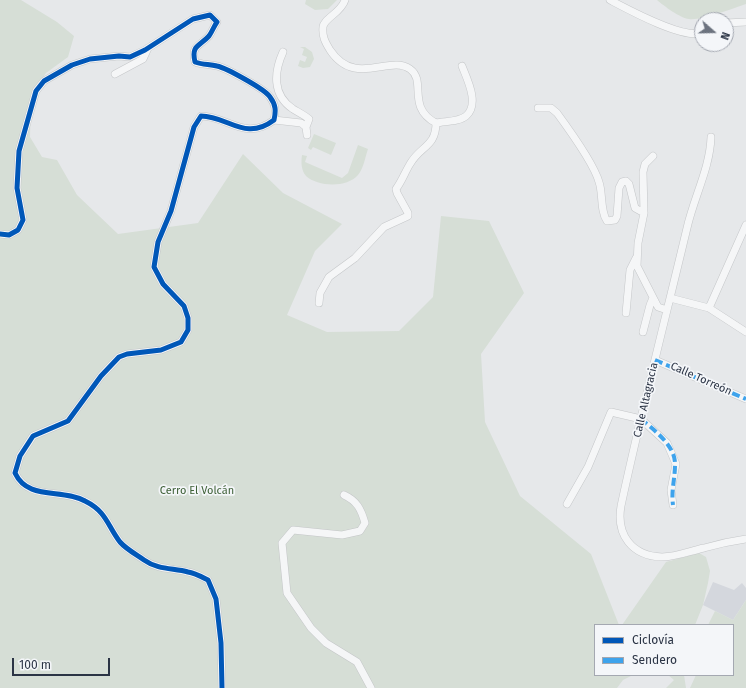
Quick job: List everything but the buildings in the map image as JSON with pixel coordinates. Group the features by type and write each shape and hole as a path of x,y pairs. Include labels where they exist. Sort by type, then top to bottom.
{"street":[{"path":"345,0 338,12 328,19 323,27 323,40 337,60 361,70 399,65 410,68 416,76 420,109 426,117 436,123 451,121 466,116 471,109 472,98 469,82 462,66"},
{"path":"610,0 646,19 687,33 694,33"},
{"path":"0,234 9,235 18,230 23,220 17,188 19,151 36,91 44,81 72,65 90,59 119,56 130,57 148,48 193,19 210,15 217,22 209,36 197,45 193,53 195,62 203,65 217,66 238,75 270,96 276,110 274,120"},
{"path":"734,23 746,22"},
{"path":"115,74 143,59 148,48"},
{"path":"283,52 276,75 276,85 287,104 309,119 306,127 307,135"},
{"path":"538,108 551,108 557,113 595,172 602,194 604,213 607,221 615,220 617,216 619,188 622,182 626,181 635,208 644,213"},
{"path":"222,688 221,643 216,599 208,580 189,572 162,568 146,562 121,542 104,515 85,500 31,490 20,482 15,473 20,456 33,436 68,421 101,376 119,357 127,354 161,350 181,342 188,330 188,318 184,306 163,284 154,267 158,242 171,212 194,127 201,116 211,116 233,126 246,129 265,126 274,120 301,123 306,127"},
{"path":"319,303 320,293 329,277 355,258 384,227 408,216 408,213 396,189 410,163 429,145 436,134 436,123"},
{"name":"Calle Altagracia","path":"711,137 711,152 689,219 619,516 622,532 628,544 642,553 662,557 683,554 724,542 746,539"},
{"path":"626,313 630,270 636,258 644,213 643,172 645,164 653,156"},
{"path":"709,308 740,242 746,225"},
{"path":"636,258 637,266 658,307 667,310"},
{"path":"643,332 653,298"},
{"path":"670,298 709,308 746,332"},
{"name":"Calle Torreón","path":"655,360 746,399"},
{"path":"567,504 588,467 611,412 641,419 667,443 676,464 671,490 673,505"},
{"path":"344,495 354,500 362,512 365,523 360,531 342,534 293,530 282,543 287,593 316,633 326,643 357,662 371,688"}],"shaded area":[{"path":"713,582 734,590 742,583 746,588 746,600 733,620 703,605"}],"green space":[{"name":"Cerro El Volcán","path":"0,0 21,0 57,22 74,36 68,57 46,73 31,96 30,137 42,157 57,160 77,195 118,234 198,223 243,154 283,193 342,224 315,251 287,315 327,332 399,331 433,297 441,216 489,221 524,293 481,354 485,422 520,496 591,554 619,624 594,624 594,676 631,676 623,680 617,688 0,688"},
{"path":"306,0 337,0 328,9 315,10 305,4"},
{"path":"657,0 746,0 746,4 723,12 694,12 694,19 685,18"},
{"path":"300,47 305,47 312,52 314,59 310,67 303,68 298,66 300,60 305,62 307,57 302,55 304,49"},
{"path":"314,134 336,143 331,155 313,147 311,150 308,148"},
{"path":"358,145 368,149 362,169 353,179 340,184 325,184 311,180 304,174 302,155 307,156 305,162 342,178 348,173"},
{"path":"699,553 706,557 710,571 703,605 695,624 623,624 666,562"},
{"path":"746,600 746,688 690,688 696,676 734,676 734,624 708,624 715,611 733,620"},
{"path":"669,676 684,676 686,688 666,688 674,680"}],"marked path":[{"path":"655,360 746,399"},
{"path":"641,419 663,439 672,451 675,465 672,494 673,505"}],"cycle path":[{"path":"0,234 9,235 18,230 23,220 17,188 19,151 36,91 44,81 72,65 90,59 119,56 130,57 145,50 193,19 210,15 217,22 209,36 195,49 195,62 222,68 267,93 274,105 275,114 274,120 264,126 254,129 237,126 211,117 201,116 194,127 171,211 158,242 154,267 163,284 184,306 188,318 188,330 181,342 161,350 127,354 119,357 101,376 68,421 33,436 20,456 15,473 21,482 37,491 76,497 92,505 106,519 122,545 149,563 155,566 193,573 208,580 216,599 221,643 222,688"}]}
